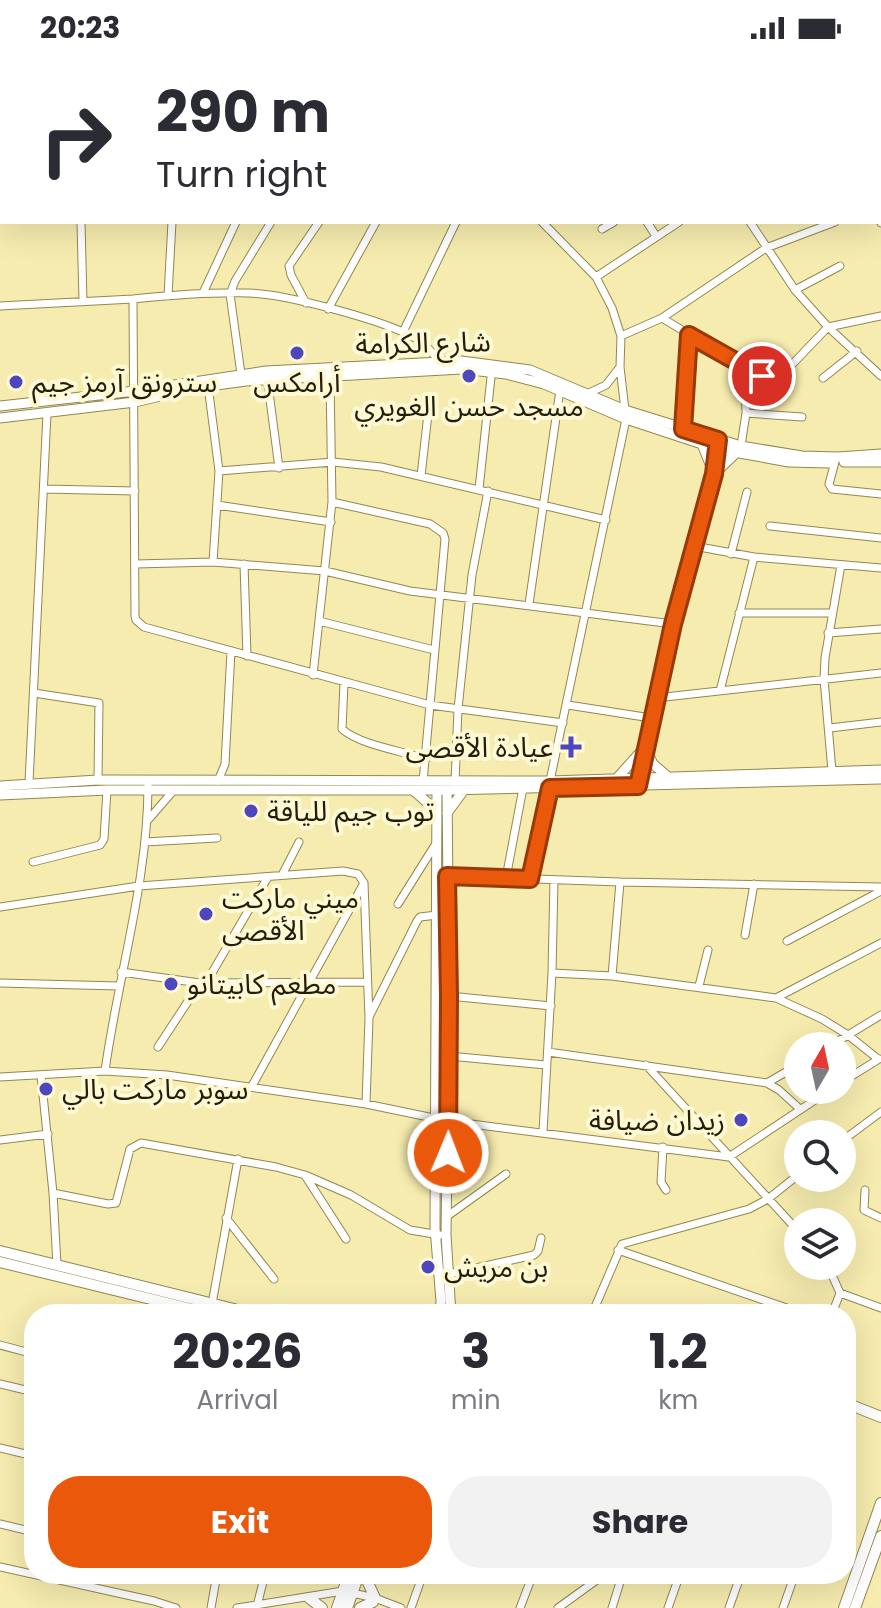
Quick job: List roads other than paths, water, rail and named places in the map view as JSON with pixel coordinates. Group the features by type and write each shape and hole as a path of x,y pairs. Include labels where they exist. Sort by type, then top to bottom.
{"main road":[{"path":"0,1251 192,1304"},
{"path":"0,1262 188,1304"},
{"path":"856,1408 881,1420"},
{"path":"856,1414 881,1420"},
{"path":"856,1574 881,1503"},
{"path":"855,1608 881,1536"},
{"path":"360,1608 377,1601 367,1584"},
{"path":"844,1608 852,1584"},
{"path":"309,1598 322,1608"}],"street":[{"path":"81,224 83,302"},
{"path":"168,296 172,224"},
{"path":"203,293 235,224"},
{"path":"241,374 230,294 270,224"},
{"path":"306,303 289,266 318,224"},
{"path":"328,309 375,224"},
{"path":"403,332 455,224"},
{"path":"530,879 606,520 625,414 620,367 621,336 612,308 596,277 544,224"},
{"path":"602,229 611,224"},
{"path":"648,224 656,236"},
{"path":"596,277 676,224"},
{"path":"751,224 795,290 828,327 881,376"},
{"path":"621,336 662,318 766,248 828,224"},
{"path":"795,290 840,266"},
{"path":"0,306 203,293 251,293 306,303 403,332 425,345 440,365"},
{"path":"133,299 135,616 139,623 157,632 430,705 563,723"},
{"path":"662,318 745,368 762,376 780,377 828,327 881,316"},
{"path":"683,429 689,335"},
{"path":"823,378 857,351"},
{"name":"شارع الكرامة","path":"0,406 135,397 267,375 440,365 492,367 589,393 625,414 683,429 717,445"},
{"name":"شارع الكرامة","path":"0,418 47,414 241,374 330,378 440,365"},
{"path":"479,489 492,367"},
{"path":"589,393 606,385 620,367"},
{"path":"714,474 739,449 746,413 745,368"},
{"path":"267,375 279,468"},
{"path":"313,675 331,522 333,462 330,378"},
{"name":"شارع الكرامة","path":"546,380 560,390 702,444 802,456 881,454"},
{"path":"208,386 219,471 213,562"},
{"path":"529,604 560,390"},
{"path":"746,413 802,417"},
{"path":"29,783 47,414"},
{"path":"421,476 428,414"},
{"path":"702,444 714,474"},
{"path":"639,781 673,624 714,474 717,445"},
{"name":"شارع الكرامة","path":"739,449 789,462 881,462"},
{"path":"219,471 333,462 381,467 606,520"},
{"path":"835,462 829,484 832,489 881,494"},
{"path":"44,489 135,491"},
{"path":"440,1304 436,845 458,709 475,553 488,491"},
{"path":"731,554 747,492"},
{"path":"332,502 406,518 440,529 445,539 423,782"},
{"path":"217,505 331,522"},
{"path":"770,526 881,538"},
{"path":"694,546 754,557 881,568"},
{"path":"720,691 754,557"},
{"path":"136,564 213,562 325,571 439,595 673,624"},
{"path":"244,564 247,656"},
{"path":"824,780 832,771 824,679 828,633 841,565"},
{"path":"739,613 832,613"},
{"path":"319,621 434,650"},
{"path":"828,633 881,629"},
{"path":"218,781 225,764 231,651"},
{"path":"656,698 881,673"},
{"path":"344,683 344,732 426,759"},
{"path":"34,693 99,703 98,780"},
{"path":"568,705 651,718"},
{"path":"830,728 881,722"},
{"path":"645,747 653,764 667,776"},
{"path":"618,777 645,747"},
{"path":"225,764 240,781"},
{"path":"0,795 218,781 423,782 464,790 523,788 618,777 639,781 667,776 881,770"},
{"path":"0,786 98,780 174,790 413,790 445,785 881,779"},
{"path":"105,1071 139,886 148,820 148,785"},
{"path":"506,878 523,788"},
{"path":"33,862 100,845 105,833 107,790"},
{"path":"148,820 174,790"},
{"path":"413,790 442,812 447,876 448,1121 446,1217 441,1235 449,1274 450,1304"},
{"path":"442,812 464,790"},
{"path":"145,842 217,838"},
{"path":"282,875 299,842"},
{"path":"398,904 436,845"},
{"path":"0,907 139,886 350,871 358,874 364,883 369,1018 366,1104"},
{"path":"447,876 881,889"},
{"path":"158,1047 203,983 268,877"},
{"path":"543,1132 551,1006 554,880"},
{"path":"612,976 620,882"},
{"path":"252,1086 364,883"},
{"path":"745,935 754,884"},
{"path":"787,941 881,889"},
{"path":"369,1018 417,921 420,917 437,915"},
{"path":"776,998 881,943"},
{"path":"699,986 708,950"},
{"path":"121,972 203,983 367,982"},
{"path":"552,973 612,976 776,998 798,1006 843,1032"},
{"path":"0,983 119,986"},
{"path":"449,996 551,1006"},
{"path":"853,1032 881,1015"},
{"path":"856,1041 880,1059 856,1074"},
{"path":"548,1052 767,1083 800,1109"},
{"path":"449,1056 546,1065"},
{"path":"646,1065 784,1216"},
{"path":"0,1077 105,1071 167,1075 366,1104 448,1121 729,1157 808,1104"},
{"path":"767,1083 784,1073"},
{"path":"41,1075 57,1265"},
{"path":"856,1131 881,1112"},
{"path":"0,1140 48,1134"},
{"path":"53,1193 116,1203 130,1149 141,1143 238,1159 305,1175 351,1195 410,1230 441,1235"},
{"path":"663,1147 661,1182 666,1190"},
{"path":"207,1304 238,1159"},
{"path":"446,1217 506,1174"},
{"path":"305,1175 346,1239"},
{"path":"596,1304 618,1250 625,1242 749,1209 784,1186"},
{"path":"865,1190 864,1210 881,1218"},
{"path":"226,1218 274,1279"},
{"path":"449,1274 534,1255 541,1238"},
{"path":"618,1250 775,1304"},
{"path":"834,1280 840,1293 836,1304"},
{"path":"840,1293 881,1308"},
{"path":"0,1345 24,1351"},
{"path":"0,1384 24,1390"},
{"path":"0,1448 24,1454"},
{"path":"0,1524 24,1530"},
{"path":"0,1567 24,1572"},
{"path":"77,1584 176,1608"},
{"path":"211,1608 215,1584"},
{"path":"257,1607 263,1584"},
{"path":"411,1608 419,1584"},
{"path":"520,1608 529,1584"},
{"path":"558,1608 591,1584"},
{"path":"612,1608 619,1584"},
{"path":"668,1608 676,1584"},
{"path":"729,1608 737,1584"},
{"path":"783,1608 791,1584"},
{"path":"237,1608 309,1598 377,1601 401,1608"}],"place":[{"name":"أرامكس","path":"297,353"},
{"name":"مسجد حسن الغويري","path":"469,376"},
{"name":"سترونق آرمز جيم","path":"16,382"},
{"name":"عيادة الأقصى","path":"571,747"},
{"name":"توب جيم للياقة","path":"251,811"},
{"name":"ميني ماركت الأقصى","path":"206,914"},
{"name":"مطعم كابيتانو","path":"171,984"},
{"name":"سوبر ماركت بالي","path":"46,1089"},
{"name":"زيدان ضيافة","path":"741,1120"},
{"name":"بن مريش","path":"428,1267"}]}
